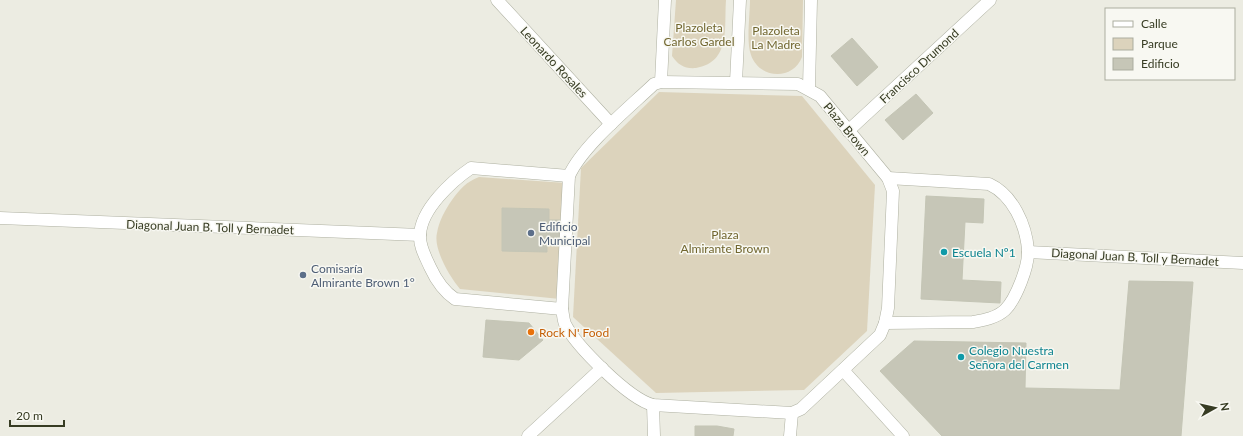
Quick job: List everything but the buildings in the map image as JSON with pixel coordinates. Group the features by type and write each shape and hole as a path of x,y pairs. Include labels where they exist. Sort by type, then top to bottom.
{"street":[{"name":"Leonardo Rosales","path":"497,0 611,124"},
{"path":"665,0 662,82 654,84 611,124 574,164 569,176 562,309 564,323 602,368 631,395 643,403 652,405 792,414 790,436"},
{"path":"736,82 740,0"},
{"path":"809,88 811,0"},
{"name":"Francisco Drumond","path":"848,131 990,0"},
{"name":"Plaza Brown","path":"662,82 798,84 809,88 820,96 888,178 894,198 888,308 885,323 880,335 801,409 792,414"},
{"path":"562,309 454,299 446,293 433,273 424,253 420,235 424,220 438,198 452,182 471,168 569,176"},
{"path":"885,323 973,322 996,316 1011,304 1019,286 1028,252 1025,234 1020,219 1006,194 998,188 989,184 888,178"},
{"name":"Diagonal Juan B. Toll y Bernadet","path":"0,218 420,235"},
{"name":"Diagonal Juan B. Toll y Bernadet","path":"1028,252 1243,263"},
{"path":"528,436 602,368"},
{"path":"843,370 903,436"},
{"path":"652,405 654,436"}],"green space":[{"name":"Plazoleta Carlos Gardel","path":"676,0 726,0 725,32 723,42 715,59 707,64 696,68 688,68 679,64 672,56"},
{"name":"Plazoleta La Madre","path":"750,0 803,0 802,57 798,65 791,70 784,73 768,73 755,63 751,55 749,43"},
{"name":"Plaza Almirante Brown","path":"659,92 802,96 875,185 867,331 804,390 656,393 573,317 581,168"},
{"path":"479,177 566,183 560,299 460,289 452,277 440,255 436,240 438,229 445,212 458,192 464,186"}],"place":[{"name":"Edificio Municipal","path":"531,233"},
{"name":"Escuela Nº1","path":"944,252"},
{"name":"Comisaría Almirante Brown 1°","path":"303,275"},
{"name":"Rock N' Food","path":"531,332"},
{"name":"Colegio Nuestra Señora del Carmen","path":"961,357"}]}
